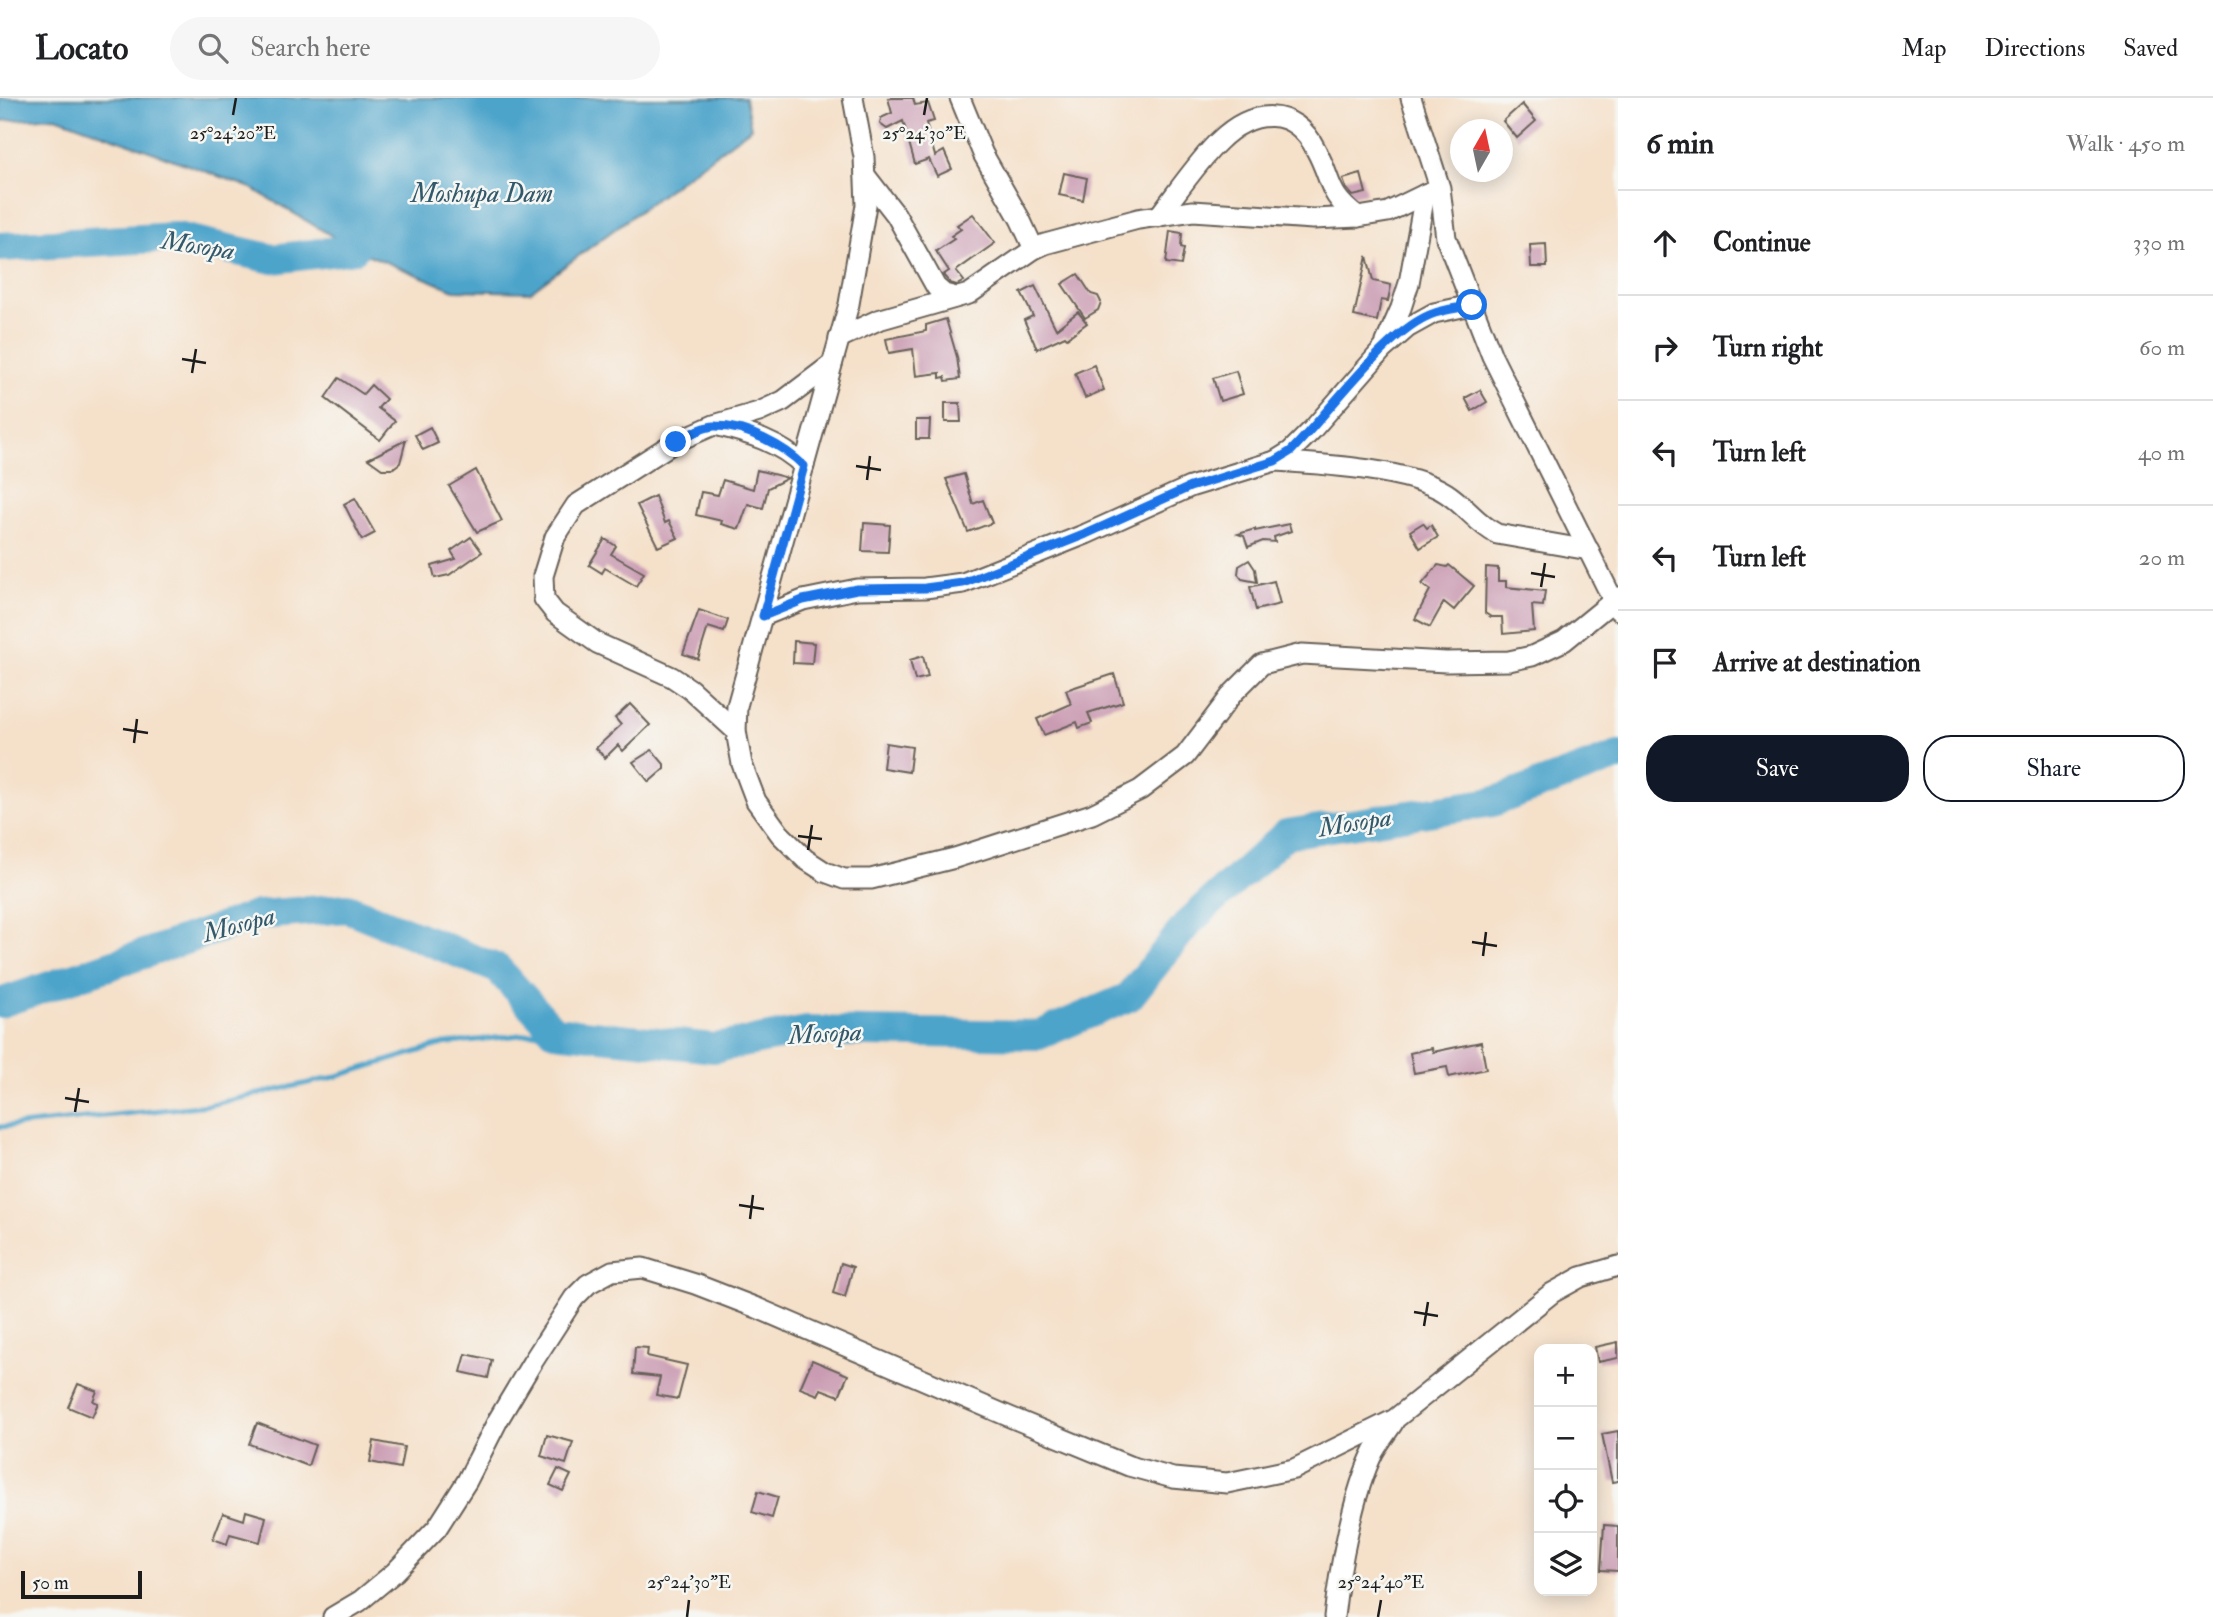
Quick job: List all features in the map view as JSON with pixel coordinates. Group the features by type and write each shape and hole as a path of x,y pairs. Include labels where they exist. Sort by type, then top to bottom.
{"street":[{"path":"853,98 862,146 866,205 849,304 737,706 736,731 742,764 756,801 780,834 805,859 825,872 844,879 871,879 955,858 1092,814 1140,790 1185,756 1233,693 1262,664 1302,654 1446,662 1508,661 1532,656 1564,641 1617,602 1492,356 1446,238 1411,98"},
{"path":"960,98 983,154 1034,249"},
{"path":"1158,217 1219,141 1245,121 1268,116 1285,117 1303,130 1316,149 1334,194 1342,205 1358,217"},
{"path":"865,176 896,215 936,287 944,294 956,298"},
{"path":"839,338 863,325 970,294 1034,249 1057,239 1193,211 1313,219 1358,217 1388,212 1433,191"},
{"path":"1383,349 1401,309 1433,191"},
{"path":"763,616 803,600 857,589 925,588 963,583 1086,534 1190,487 1275,461 1291,451 1312,430 1383,349 1407,328 1434,313 1472,305"},
{"path":"736,731 690,688 663,672 597,643 555,613 544,599 543,576 555,537 576,505 676,442 714,425 759,412 783,401 832,365"},
{"path":"714,425 763,438 790,452 804,466"},
{"path":"1275,461 1345,467 1431,485 1448,494 1485,528 1497,534 1589,550"},
{"path":"332,1617 360,1601 395,1572 437,1528 467,1481 498,1420 574,1298 588,1284 612,1271 643,1269 695,1284 1129,1466 1173,1478 1227,1483 1294,1469 1395,1419 1552,1293 1581,1277 1618,1266"},
{"path":"1334,1617 1361,1483 1374,1451 1395,1419"}],"water":[{"name":"Moshupa Dam","path":"0,98 745,98 751,128 530,292 454,290 354,249 251,188 56,117 0,121"}],"building":[{"path":"888,98 913,98 915,105 928,103 934,121 926,123 935,156 944,151 952,169 937,176 929,159 915,164 903,121 887,129 880,124 881,118 892,113"},
{"path":"1522,104 1536,121 1517,138 1513,133 1513,119 1505,119"},
{"path":"1064,173 1087,178 1083,200 1059,195"},
{"path":"1361,174 1366,193 1353,196 1343,179"},
{"path":"973,214 995,243 956,271 964,281 957,285 950,283 943,275 949,271 936,251 954,239 951,236 961,229 957,225"},
{"path":"1170,231 1182,233 1181,247 1184,248 1181,265 1166,263"},
{"path":"1546,244 1547,267 1531,267 1530,245"},
{"path":"1367,256 1373,281 1391,285 1388,301 1381,300 1377,321 1354,316"},
{"path":"1078,274 1091,294 1098,296 1101,302 1098,310 1085,318 1062,284"},
{"path":"1035,286 1056,329 1078,312 1087,323 1067,338 1065,336 1037,349 1024,320 1033,316 1021,293"},
{"path":"946,319 960,379 946,381 945,377 940,378 940,373 916,376 913,349 889,353 886,339 926,331 926,325"},
{"path":"1094,365 1104,390 1085,398 1075,373"},
{"path":"1236,371 1243,394 1220,401 1213,378"},
{"path":"339,378 363,394 371,385 386,399 378,408 395,421 380,440 325,398"},
{"path":"1480,390 1487,402 1472,411 1465,398"},
{"path":"945,403 960,403 961,422 945,422"},
{"path":"916,420 930,420 929,439 916,439"},
{"path":"430,427 438,443 423,450 415,435"},
{"path":"406,440 400,463 392,469 382,469 368,459"},
{"path":"476,470 502,521 477,532 449,486"},
{"path":"757,470 788,478 768,488 763,508 748,504 739,529 721,524 722,521 696,515 701,492 718,495 723,480 753,489"},
{"path":"964,474 973,504 983,500 992,523 968,532 946,479"},
{"path":"655,496 665,523 669,521 678,538 658,547 637,505"},
{"path":"355,498 375,533 362,540 344,504"},
{"path":"864,523 890,525 888,552 862,551"},
{"path":"1423,523 1427,528 1431,525 1438,537 1420,548 1410,531"},
{"path":"1289,524 1291,531 1274,537 1275,542 1263,541 1248,547 1244,536 1238,534 1255,529"},
{"path":"471,537 482,552 449,575 435,578 432,566 456,559 451,551"},
{"path":"605,539 616,546 611,554 644,573 636,586 605,568 602,573 589,565"},
{"path":"1249,560 1255,569 1257,582 1242,579 1238,574 1239,566"},
{"path":"1438,565 1449,565 1474,586 1454,610 1444,602 1430,627 1415,619 1430,590 1422,584"},
{"path":"1486,567 1498,568 1498,581 1506,581 1506,587 1545,591 1543,606 1532,605 1534,631 1503,634 1502,617 1491,617 1485,613"},
{"path":"1274,581 1280,604 1256,610 1250,587"},
{"path":"699,610 728,620 724,632 708,627 698,659 683,654"},
{"path":"794,641 814,643 812,664 793,663"},
{"path":"923,656 928,677 915,680 910,660"},
{"path":"1114,674 1123,702 1088,713 1092,723 1079,728 1077,722 1044,735 1037,719 1071,704 1066,690"},
{"path":"630,704 650,725 623,751 618,745 605,758 596,748 621,725 615,718"},
{"path":"886,743 912,747 909,772 883,768"},
{"path":"652,750 664,764 664,769 649,782 633,762"},
{"path":"1481,1042 1486,1069 1449,1077 1447,1067 1414,1073 1410,1053 1432,1048 1433,1052"},
{"path":"841,1263 853,1267 845,1297 833,1293"},
{"path":"1618,1342 1618,1358 1598,1362 1597,1347"},
{"path":"635,1347 648,1348 647,1356 687,1365 678,1399 656,1395 660,1377 633,1374"},
{"path":"466,1354 492,1360 488,1378 461,1372"},
{"path":"812,1360 848,1375 839,1396 821,1389 818,1395 800,1388"},
{"path":"78,1384 97,1391 93,1401 98,1403 92,1417 68,1407"},
{"path":"257,1423 315,1445 308,1466 249,1444"},
{"path":"1618,1431 1618,1481 1612,1482 1602,1434"},
{"path":"547,1435 573,1442 566,1464 541,1456"},
{"path":"374,1441 404,1447 400,1468 370,1462"},
{"path":"558,1469 571,1475 563,1491 550,1485"},
{"path":"758,1491 778,1497 772,1518 752,1512"},
{"path":"246,1511 266,1517 260,1542 230,1534 227,1544 213,1539 223,1513 244,1520"},
{"path":"1604,1525 1618,1526 1618,1571 1601,1570"}],"waterway":[{"name":"Mosopa","path":"0,247 176,237 273,259 354,249 362,208"},
{"name":"Mosopa","path":"0,1003 258,915 347,908 498,969 554,1031 714,1048 807,1031 1039,1035 1129,997 1189,922 1286,834 1493,802 1618,756"},
{"path":"0,1127 209,1105 331,1078 443,1044 554,1031"}],"route":[{"path":"676,442 714,425 763,438 790,452 804,466 763,616 803,600 857,589 925,588 963,583 1086,534 1190,487 1275,461 1291,451 1312,430 1383,349 1407,328 1434,313 1472,305"}]}
